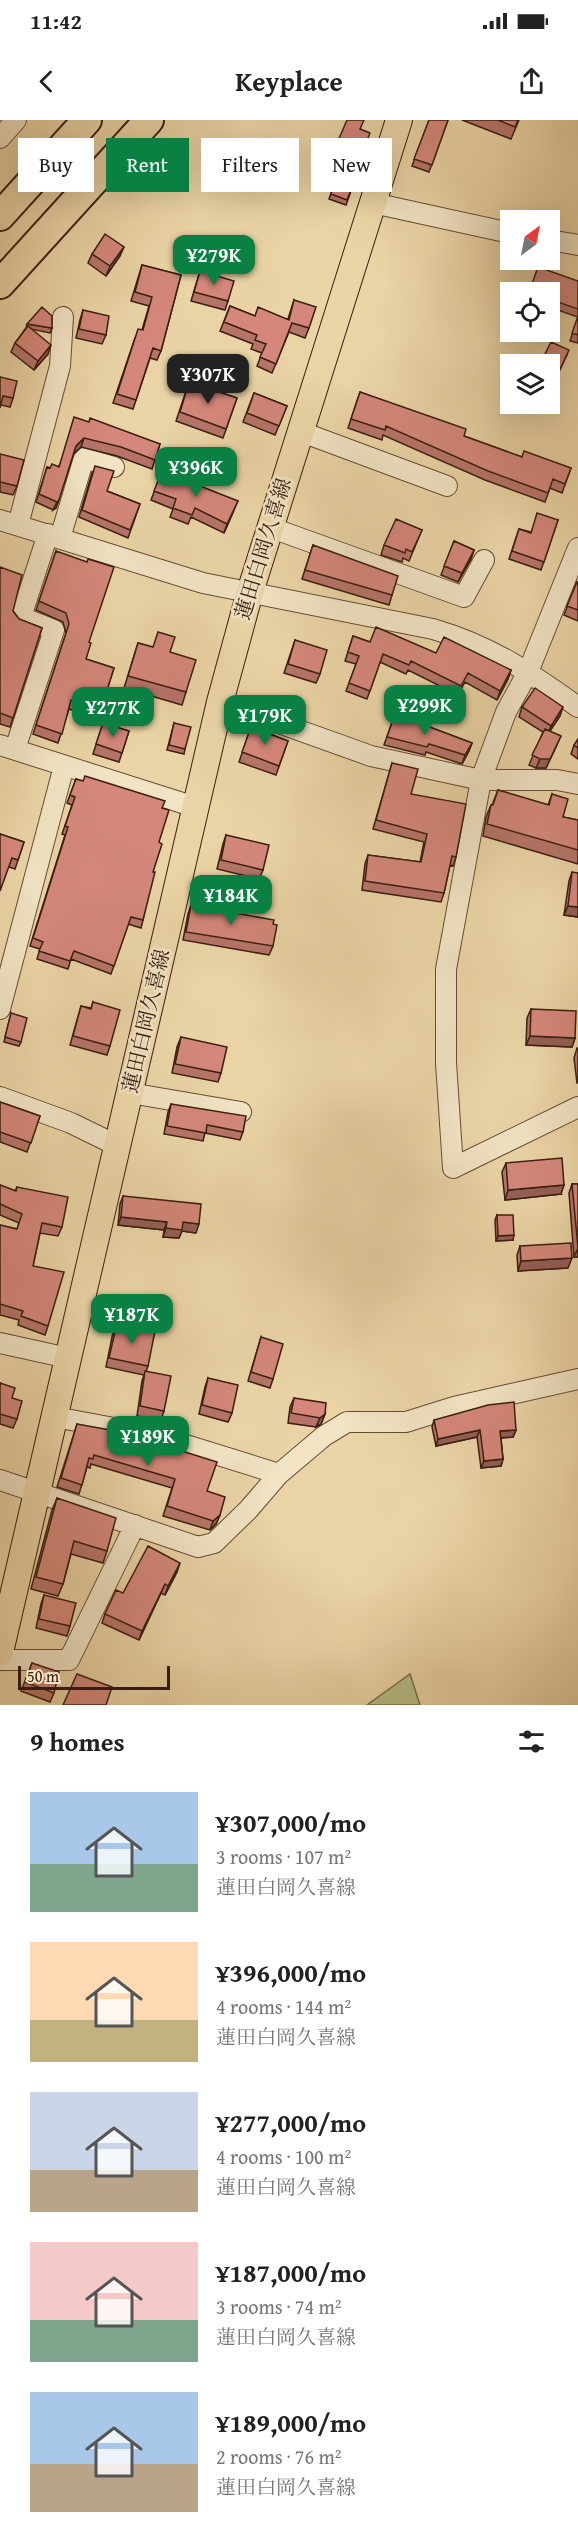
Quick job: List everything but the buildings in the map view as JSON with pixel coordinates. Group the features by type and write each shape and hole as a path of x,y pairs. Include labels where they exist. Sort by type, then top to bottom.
{"highway":[{"path":"0,216 87,120"},
{"path":"0,284 149,120"}],"main road":[{"name":"蓮田白岡久喜線","path":"0,1652 220,702 249,592 399,120"}],"street":[{"path":"0,138 16,120"},
{"path":"373,203 500,230"},
{"path":"560,242 578,245"},
{"path":"63,317 60,366 9,523 203,583 441,631 489,648 578,707"},
{"path":"299,431 447,486"},
{"path":"114,467 84,458 21,617 54,630 7,747 195,807"},
{"path":"269,527 464,597 484,560"},
{"path":"578,548 528,672 506,711 481,780 446,969 446,1063 453,1168 578,1107"},
{"path":"220,702 371,756 481,780 557,780 578,784"},
{"path":"0,1009 64,766"},
{"path":"130,1093 241,1112"},
{"path":"0,1097 71,1123 118,1146"},
{"path":"0,1343 68,1358"},
{"path":"0,1480 198,1547 214,1543 248,1510 279,1474 324,1436 347,1422 406,1422 465,1404 578,1379"},
{"path":"55,1417 157,1437 279,1474"},
{"path":"0,1660 69,1660 135,1525"}],"green space":[{"path":"410,1674 420,1705 367,1705"}]}
